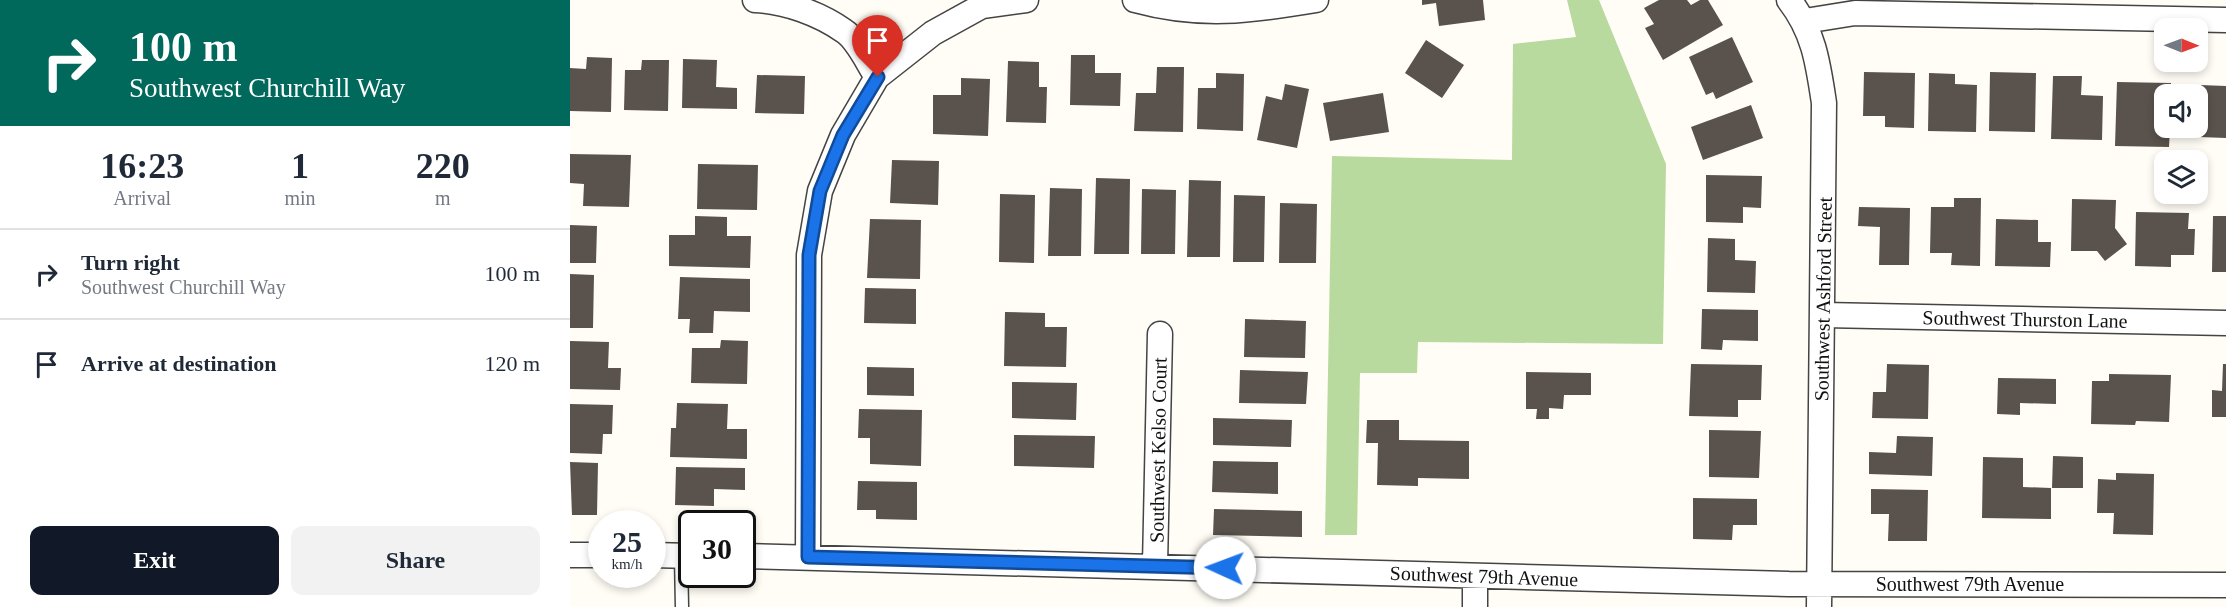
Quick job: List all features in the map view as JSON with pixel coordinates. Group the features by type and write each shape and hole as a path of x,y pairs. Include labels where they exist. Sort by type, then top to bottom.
{"street":[{"path":"755,0 772,0 807,12 846,32 878,77"},
{"path":"808,557 809,255 820,191 843,135 878,77 933,33 982,6 1026,0"},
{"path":"1135,0 1168,9 1243,12 1316,0"},
{"name":"Southwest Ashford Street","path":"1789,0 1805,21 1817,59 1824,103 1824,315 1819,596"},
{"path":"1805,21 1855,13 2226,20"},
{"name":"Southwest Thurston Lane","path":"1824,315 2226,322"},
{"name":"Southwest Kelso Court","path":"1155,565 1161,334"},
{"path":"570,555 588,555"},
{"name":"Southwest 79th Avenue","path":"756,556 1155,565 1475,577 1819,596 2226,585"},
{"path":"1475,577 1475,607"}],"lane":[{"path":"682,607 683,588"}],"green space":[{"path":"1567,0 1599,0 1666,164 1663,344 1418,342 1417,373 1360,373 1357,535 1325,535 1332,156 1512,160 1513,44 1576,37"}],"building":[{"path":"1422,0 1483,0 1485,20 1439,26 1436,3 1422,5"},
{"path":"1659,0 1687,0 1691,5 1700,0 1708,0 1723,25 1663,60 1645,28 1654,24 1644,8"},
{"path":"1732,37 1753,82 1716,99 1713,92 1706,95 1689,57"},
{"path":"1426,40 1464,65 1442,98 1405,73"},
{"path":"1071,55 1095,55 1095,73 1121,73 1120,106 1070,105"},
{"path":"587,57 612,58 611,112 570,111 570,68 586,69"},
{"path":"683,59 717,60 716,87 737,88 737,109 682,108"},
{"path":"642,60 669,60 668,111 624,110 625,70 641,70"},
{"path":"1008,61 1039,62 1039,87 1047,87 1046,123 1006,122"},
{"path":"1157,67 1184,67 1183,132 1134,131 1136,93 1156,93"},
{"path":"1864,72 1915,73 1914,128 1885,127 1885,116 1863,116"},
{"path":"1990,72 2036,73 2035,132 1989,131"},
{"path":"1216,73 1244,74 1243,131 1197,129 1198,88 1216,88"},
{"path":"1929,73 1955,74 1955,84 1977,85 1976,132 1928,131"},
{"path":"757,75 805,76 804,114 755,113"},
{"path":"2053,76 2082,76 2081,95 2103,96 2102,140 2051,139"},
{"path":"961,78 990,79 988,136 933,134 933,95 961,95"},
{"path":"2117,82 2171,83 2154,84 2154,138 2169,138 2169,147 2115,146"},
{"path":"1285,84 1309,89 1297,148 1257,140 1266,96 1282,100"},
{"path":"2208,85 2226,86 2226,138 2208,137"},
{"path":"1383,93 1389,132 1330,141 1323,103"},
{"path":"1751,105 1763,138 1703,160 1691,127"},
{"path":"570,154 631,155 629,207 583,206 584,184 570,183"},
{"path":"892,160 939,161 938,205 890,203"},
{"path":"698,164 758,165 757,210 697,209"},
{"path":"1706,175 1762,176 1761,208 1743,207 1743,223 1706,222"},
{"path":"1096,178 1130,179 1129,254 1094,254"},
{"path":"1189,180 1221,181 1220,257 1187,257"},
{"path":"1050,188 1082,189 1081,256 1048,256"},
{"path":"1142,189 1176,190 1175,254 1141,254"},
{"path":"1000,194 1035,195 1034,263 999,262"},
{"path":"1234,195 1265,196 1264,262 1233,262"},
{"path":"1954,198 1981,198 1980,266 1951,265 1952,253 1930,253 1931,207 1954,207"},
{"path":"2072,199 2116,200 2115,228 2127,244 2105,261 2097,251 2071,251"},
{"path":"1280,203 1317,204 1316,263 1279,263"},
{"path":"1859,207 1910,208 1909,265 1879,265 1880,227 1858,226"},
{"path":"2136,212 2189,213 2188,229 2195,229 2194,255 2171,255 2171,267 2135,266"},
{"path":"695,216 727,217 727,236 751,236 750,268 669,266 669,235 695,235"},
{"path":"2213,216 2226,216 2226,272 2212,272"},
{"path":"870,219 921,220 920,279 867,278"},
{"path":"1996,219 2038,220 2038,242 2051,242 2050,267 1995,266"},
{"path":"570,225 597,226 596,263 570,263"},
{"path":"1708,238 1735,239 1735,260 1756,261 1755,293 1707,292"},
{"path":"570,274 594,275 593,328 570,328"},
{"path":"680,277 750,279 750,312 714,311 713,333 689,333 690,319 678,319"},
{"path":"865,288 916,289 916,324 864,323"},
{"path":"1702,309 1758,310 1758,341 1723,340 1722,350 1701,349"},
{"path":"1005,312 1045,313 1045,327 1067,327 1066,367 1004,366"},
{"path":"1245,319 1306,321 1305,358 1244,357"},
{"path":"721,340 748,341 747,384 691,383 692,348 720,348"},
{"path":"570,341 609,342 608,368 621,368 620,390 570,389"},
{"path":"1691,364 1762,365 1761,400 1738,400 1738,417 1689,416"},
{"path":"1887,364 1929,365 1928,419 1872,418 1873,392 1886,392"},
{"path":"2223,364 2226,364 2226,417 2212,417 2212,390 2222,391"},
{"path":"867,367 914,368 914,396 867,395"},
{"path":"1240,370 1308,372 1306,404 1239,403"},
{"path":"1526,372 1591,373 1591,395 1564,395 1563,409 1549,408 1549,419 1536,419 1537,409 1526,409"},
{"path":"2109,374 2171,375 2169,422 2136,421 2135,425 2091,424 2092,381 2109,381"},
{"path":"1998,378 2056,379 2056,404 2020,403 2020,415 1997,414"},
{"path":"1012,382 1077,383 1076,420 1012,418"},
{"path":"677,403 728,404 727,429 747,429 747,459 670,457 671,428 676,428"},
{"path":"570,404 613,405 612,434 603,434 602,454 570,453"},
{"path":"859,409 922,410 921,466 870,464 870,438 858,438"},
{"path":"1213,418 1292,420 1291,447 1213,445"},
{"path":"1367,420 1399,420 1399,440 1469,441 1469,479 1418,478 1418,486 1377,485 1378,443 1366,443"},
{"path":"1709,430 1761,431 1759,478 1709,477"},
{"path":"1014,435 1095,436 1094,468 1014,466"},
{"path":"1897,436 1933,437 1932,476 1869,474 1869,452 1896,453"},
{"path":"2053,456 2083,457 2083,488 2052,488"},
{"path":"1983,457 2023,458 2023,487 2051,488 2051,519 1982,518"},
{"path":"1213,461 1278,462 1278,494 1212,492"},
{"path":"570,462 598,463 597,510 588,510 588,515 572,515"},
{"path":"676,467 745,468 745,490 714,489 714,506 675,505"},
{"path":"2116,473 2154,474 2153,535 2113,534 2114,513 2097,513 2098,479 2116,480"},
{"path":"858,481 917,482 917,520 876,519 876,510 857,510"},
{"path":"1871,489 1928,490 1927,541 1888,541 1889,514 1871,514"},
{"path":"1693,498 1757,499 1757,525 1733,525 1732,540 1693,539"},
{"path":"1214,509 1302,511 1302,537 1213,535"}],"route":[{"path":"878,77 843,135 820,191 809,255 808,557 1225,568"}]}
